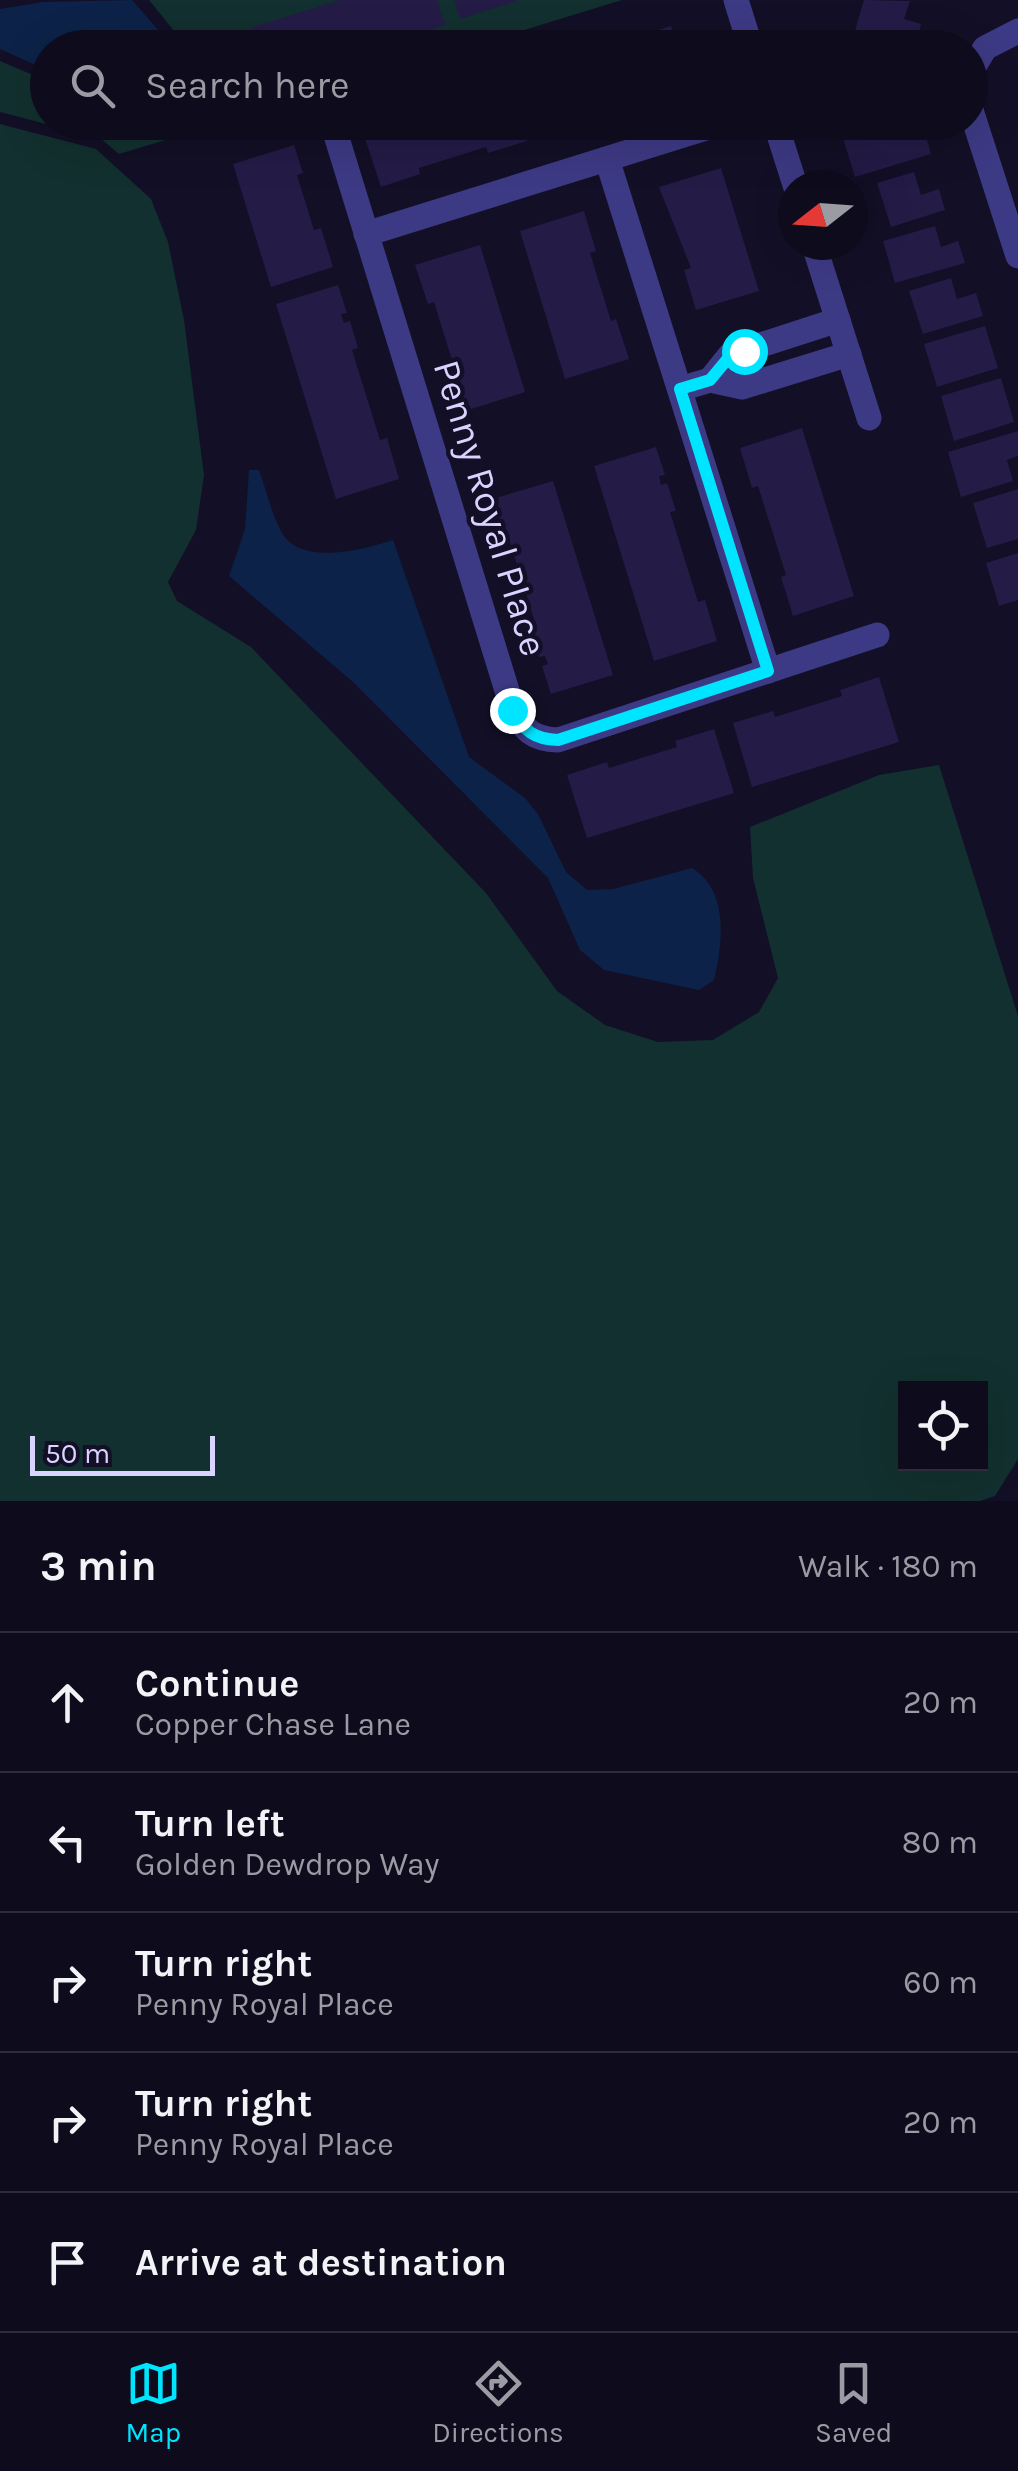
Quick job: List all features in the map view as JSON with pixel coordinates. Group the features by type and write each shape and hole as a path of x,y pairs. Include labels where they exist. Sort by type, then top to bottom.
{"street":[{"path":"736,0 745,30"},
{"path":"988,47 1018,32"},
{"name":"Penny Royal Place","path":"337,140 512,710 524,729 538,739 558,740 877,635"},
{"path":"366,234 668,140"},
{"path":"781,140 790,170"},
{"path":"981,140 1018,256"},
{"path":"607,159 768,671"},
{"path":"819,260 869,418"},
{"path":"710,380 730,356 838,320"},
{"path":"775,340 786,374"},
{"path":"744,351 755,383"},
{"path":"680,389 710,380 742,387 849,354"}],"green space":[{"path":"149,0 622,0 524,30 173,30"},
{"path":"0,61 30,74 30,120 0,112"},
{"path":"0,124 30,132 30,140 61,140 96,149 151,199 168,242 184,320 204,475 196,530 168,582 177,601 251,647 486,893 557,991 605,1025 658,1042 713,1040 759,1012 778,978 753,878 750,827 879,775 939,765 1018,1016 1018,1459 995,1496 980,1501 0,1501"},
{"path":"102,140 166,140 119,154"}],"water":[{"path":"132,0 158,30 30,30 30,62 0,49 0,9 43,2"},
{"path":"249,470 259,470 281,531 302,549 332,553 393,540 469,757 525,798 538,814 566,872 587,890 613,889 692,868 704,878 718,903 720,918 720,950 714,980 699,990 604,970 580,950 548,878 353,682 229,576 245,529"}],"building":[{"path":"340,0 437,0 445,25 429,30 250,28"},
{"path":"454,0 517,0 517,1 460,19"},
{"path":"864,0 910,1 904,19 921,24 920,30 855,30"},
{"path":"366,140 527,140 488,153 486,147 419,168 420,174 381,187"},
{"path":"844,140 927,140 931,154 868,173 868,170 853,170"},
{"path":"294,145 303,173 297,175 314,230 321,228 333,267 271,287 233,164"},
{"path":"721,168 759,291 696,310 684,270 691,268 659,187"},
{"path":"914,172 921,195 939,189 945,210 891,227 877,183"},
{"path":"584,211 596,251 590,253 611,321 616,319 629,359 565,379 520,231"},
{"path":"935,226 941,247 958,241 965,263 895,283 883,241"},
{"path":"480,245 525,392 462,412 449,372 455,370 434,302 428,304 415,265"},
{"path":"951,278 957,299 976,293 983,316 923,334 909,291"},
{"path":"338,285 347,313 341,314 344,323 350,321 358,348 352,350 380,440 387,438 399,479 336,499 276,304"},
{"path":"985,326 998,368 937,387 924,344"},
{"path":"1001,378 1014,422 954,441 941,396"},
{"path":"802,428 854,596 793,616 781,577 786,575 758,486 752,488 740,448"},
{"path":"1018,431 1018,456 1007,460 1013,481 961,497 948,452"},
{"path":"656,447 665,475 659,476 661,485 667,483 676,511 670,512 698,602 705,600 717,641 654,661 594,466"},
{"path":"553,481 613,675 551,694 542,666 548,664 545,656 539,657 531,631 537,629 509,539 502,541 489,500"},
{"path":"1018,489 1018,539 987,548 973,503"},
{"path":"1018,553 1018,600 999,606 986,563"},
{"path":"879,677 899,742 752,787 733,723 773,711 775,717 842,696 840,690"},
{"path":"714,729 734,793 587,838 567,775 607,762 609,768 677,747 675,741"}],"route":[{"path":"512,710 524,729 538,739 558,740 768,671 680,389 710,380 730,356 744,351"}]}
